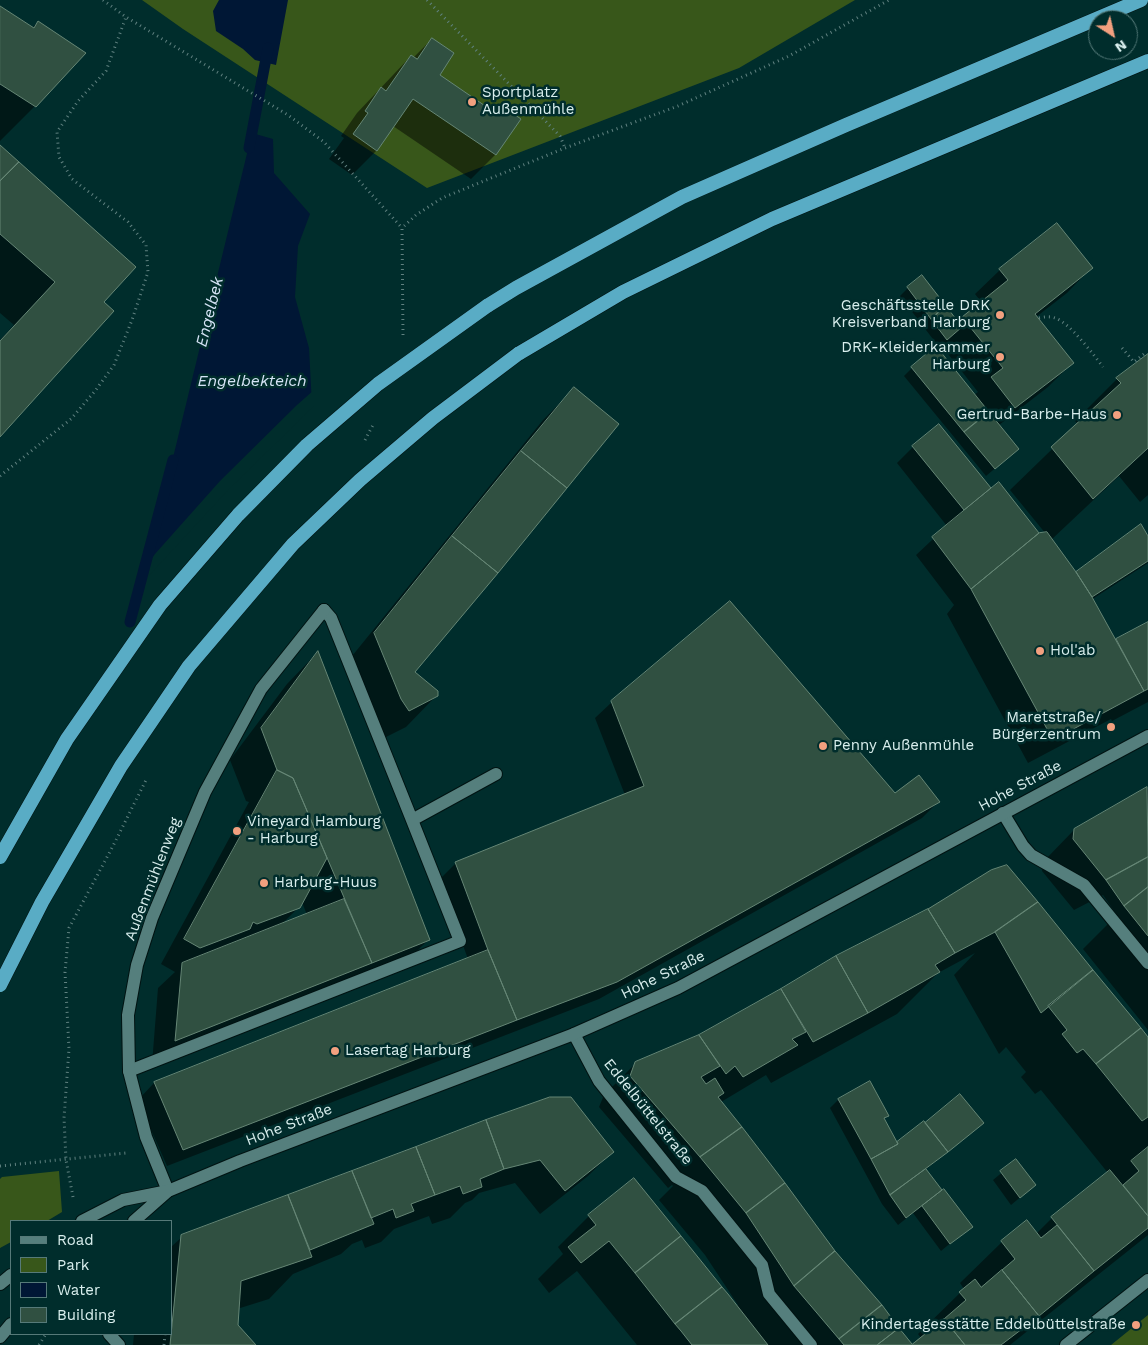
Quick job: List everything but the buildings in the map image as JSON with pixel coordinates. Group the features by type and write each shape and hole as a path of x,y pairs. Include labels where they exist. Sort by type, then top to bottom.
{"highway":[{"path":"0,857 67,739 160,605 238,515 307,445 378,384 487,306 516,288 682,198 846,125 1141,0"},
{"path":"0,985 42,902 121,766 189,666 293,544 360,480 433,418 518,354 623,292 772,219 1148,61"}],"street":[{"name":"Außenmühlenweg","path":"168,1191 151,1151 129,1071 128,1014 137,965 152,918 205,792 261,689 324,610 331,618 412,820"},
{"name":"Hohe Straße","path":"84,1220 123,1200 168,1191 240,1161 574,1034 678,988 1148,736"},
{"path":"129,1071 460,941 412,820 496,774"},
{"path":"1003,813 1031,854 1084,885 1148,963"},
{"name":"Eddelbüttelstraße","path":"574,1034 599,1081 676,1177 702,1191 762,1265 769,1294 811,1345"},
{"name":"Hohe Straße","path":"135,1220 168,1191"},
{"path":"0,1284 10,1276"},
{"path":"1066,1345 1148,1280"},
{"path":"0,1337 10,1325"},
{"path":"110,1335 119,1345"}],"path":[{"path":"103,0 126,17 288,115 324,142 402,228"},
{"path":"427,0 560,136 565,148"},
{"path":"0,476 71,419 96,391 114,365 148,272 146,245 128,222 72,179 59,157 57,132 78,101 106,70 126,17"},
{"path":"1039,318 1057,318 1074,332 1103,367"},
{"path":"1122,348 1134,362 1144,354 1145,357"},
{"path":"0,1166 151,1151"},
{"path":"66,1160 73,1198"}],"green space":[{"name":"Sportplatz Außenmühle","path":"142,0 855,0 739,68 427,188 183,29"},
{"path":"59,1171 62,1212 49,1220 10,1220 10,1243 0,1248 0,1179 2,1177"},
{"path":"1148,1315 1148,1345 1111,1345"}],"water":[{"path":"219,0 288,0 276,65 255,60 243,49 216,31 213,11"},
{"name":"Engelbekteich","path":"252,133 273,139 274,173 310,214 298,246 295,297 309,348 312,405 227,488 142,579 170,470"}],"pier":[{"path":"314,390 314,406 229,489 144,581 140,581 140,575 155,554 220,481"}],"waterway":[{"name":"Engelbek","path":"249,148 268,48"},
{"name":"Engelbek","path":"130,622 173,460"}],"place":[{"name":"Sportplatz Außenmühle","path":"472,102"},
{"name":"Geschäftsstelle DRK Kreisverband Harburg","path":"1000,315"},
{"name":"DRK-Kleiderkammer Harburg","path":"1000,357"},
{"name":"Gertrud-Barbe-Haus","path":"1117,415"},
{"name":"Hol'ab","path":"1040,651"},
{"name":"Maretstraße/ Bürgerzentrum","path":"1111,727"},
{"name":"Penny Außenmühle","path":"823,746"},
{"name":"Vineyard Hamburg - Harburg","path":"237,831"},
{"name":"Harburg-Huus","path":"264,883"},
{"name":"Lasertag Harburg","path":"335,1051"},
{"name":"Kindertagesstätte Eddelbüttelstraße","path":"1136,1325"}]}
